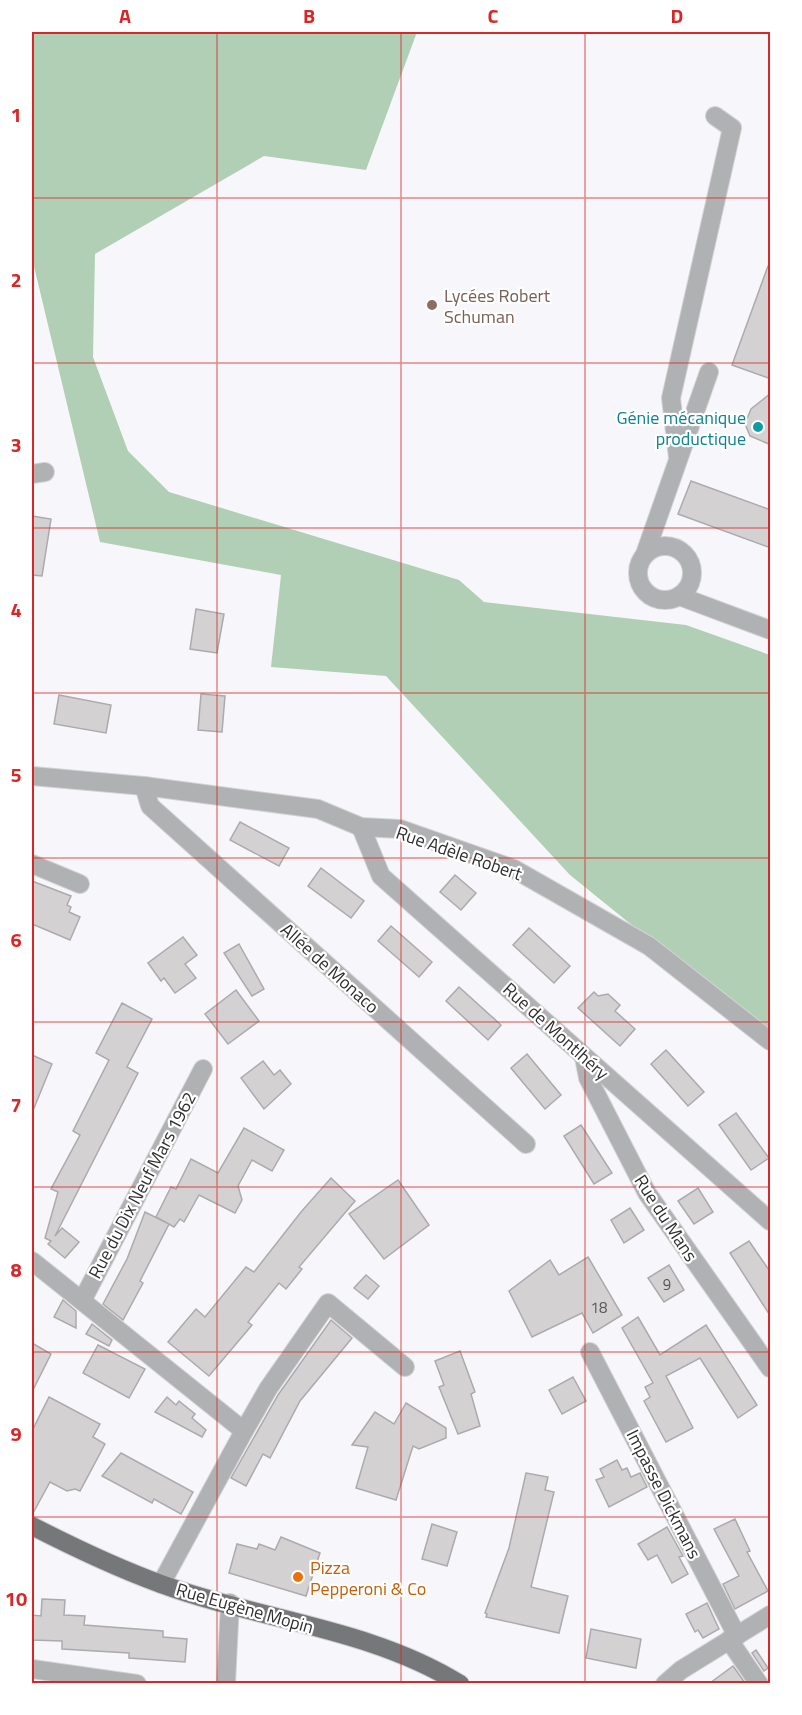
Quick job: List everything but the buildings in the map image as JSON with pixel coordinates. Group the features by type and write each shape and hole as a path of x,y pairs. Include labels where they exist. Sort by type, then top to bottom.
{"main road":[{"name":"Rue Eugène Mopin","path":"32,1526 161,1584 381,1647 438,1670 460,1683"}],"street":[{"path":"678,458 671,398 732,128 715,116"},
{"path":"645,554 661,546 680,549 686,556 693,573 686,590 679,596 664,600 649,596 638,576 645,554 678,458 709,372"},
{"path":"679,596 771,630"},
{"name":"Rue Adèle Robert","path":"32,776 144,786 318,809 361,827 400,829 514,869 649,946 771,1041"},
{"name":"Allée de Monaco","path":"144,786 150,806 526,1144"},
{"name":"Rue de Montlhéry","path":"361,827 381,876 771,1221"},
{"path":"32,864 80,884"},
{"name":"Rue du Mans","path":"584,1056 588,1078 647,1193 771,1368"},
{"name":"Rue du Dix Neuf Mars 1962","path":"82,1301 203,1069"},
{"name":"Rue du Dix Neuf Mars 1962","path":"32,1261 244,1431"},
{"path":"161,1584 268,1389 328,1303 405,1367"},
{"name":"Impasse Dickmans","path":"590,1352 733,1638 759,1683"},
{"path":"226,1683 230,1603"},
{"path":"665,1683 681,1670 771,1615"},
{"path":"32,1669 137,1683"}],"green space":[{"path":"32,32 417,32 366,170 264,156 95,254 93,357 128,451 169,492 459,580 484,602 686,625 770,655 770,1037 570,875 386,676 271,667 281,575 100,542 32,258"}],"place":[{"name":"Lycées Robert Schuman","path":"432,305"},
{"name":"Génie mécanique productique","path":"758,427"},
{"name":"Pizza Pepperoni & Co","path":"298,1577"}]}
